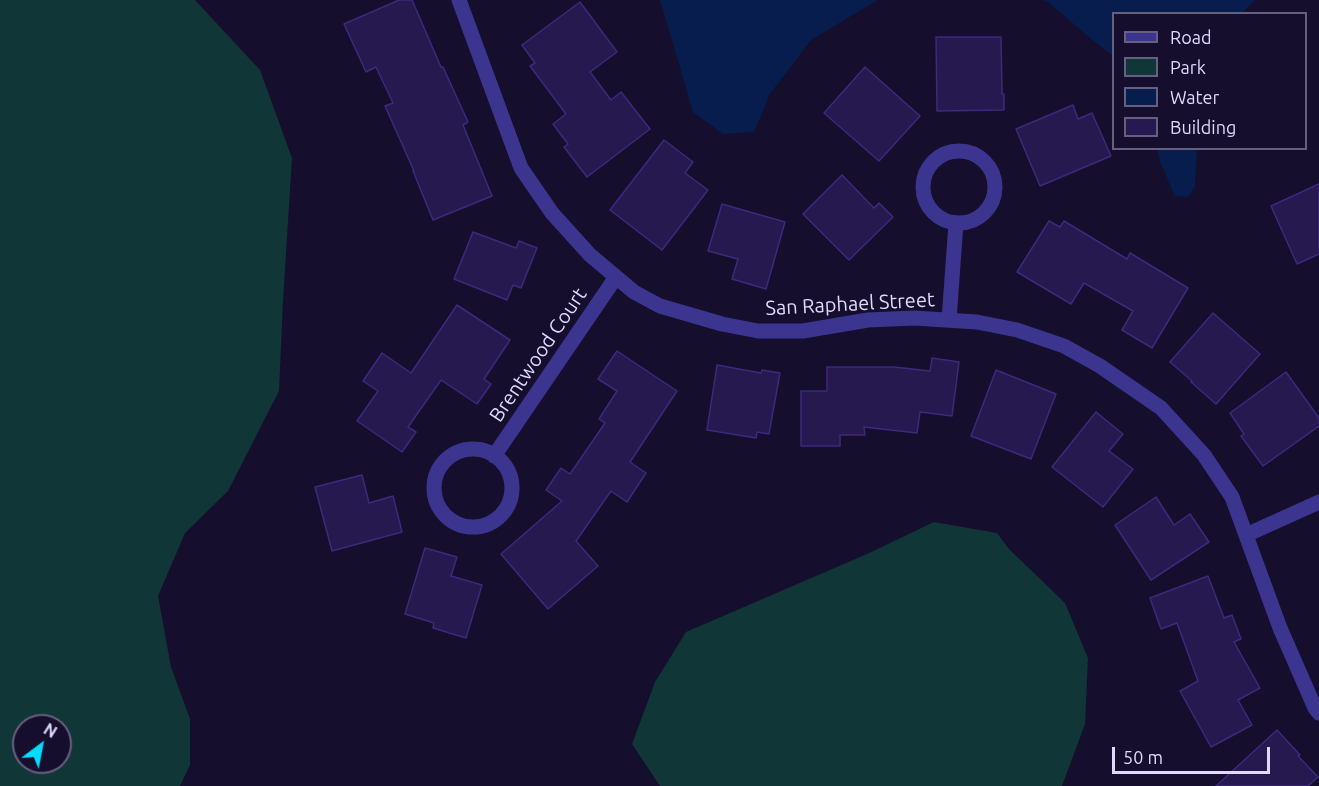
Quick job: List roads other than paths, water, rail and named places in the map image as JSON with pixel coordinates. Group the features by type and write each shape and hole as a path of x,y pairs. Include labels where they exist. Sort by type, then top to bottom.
{"street":[{"name":"San Raphael Street","path":"459,0 521,168 552,213 590,255 634,292 660,306 722,324 758,331 803,331 868,320 914,318 977,322 1017,330 1064,346 1100,366 1161,408 1204,455 1233,497 1280,628 1319,713"},
{"path":"959,150 972,152 991,167 996,192 992,204 981,217 969,222 956,223 944,220 933,213 923,194 923,182 927,169 936,158 947,152 959,150"},
{"path":"949,320 956,223"},
{"name":"Brentwood Court","path":"494,456 616,277"},
{"path":"475,448 488,451 494,456 501,460 509,472 512,485 511,499 504,511 496,519 484,525 471,527 457,524 446,517 438,507 434,494 434,481 438,468 449,456 461,450 475,448"},
{"path":"1246,535 1319,502"}],"water":[{"path":"660,0 878,0 811,40 770,94 754,132 723,134 693,112"},
{"path":"1044,0 1255,0 1243,12 1112,12 1112,55"},
{"path":"1157,150 1197,150 1195,187 1188,197 1175,196"}]}
